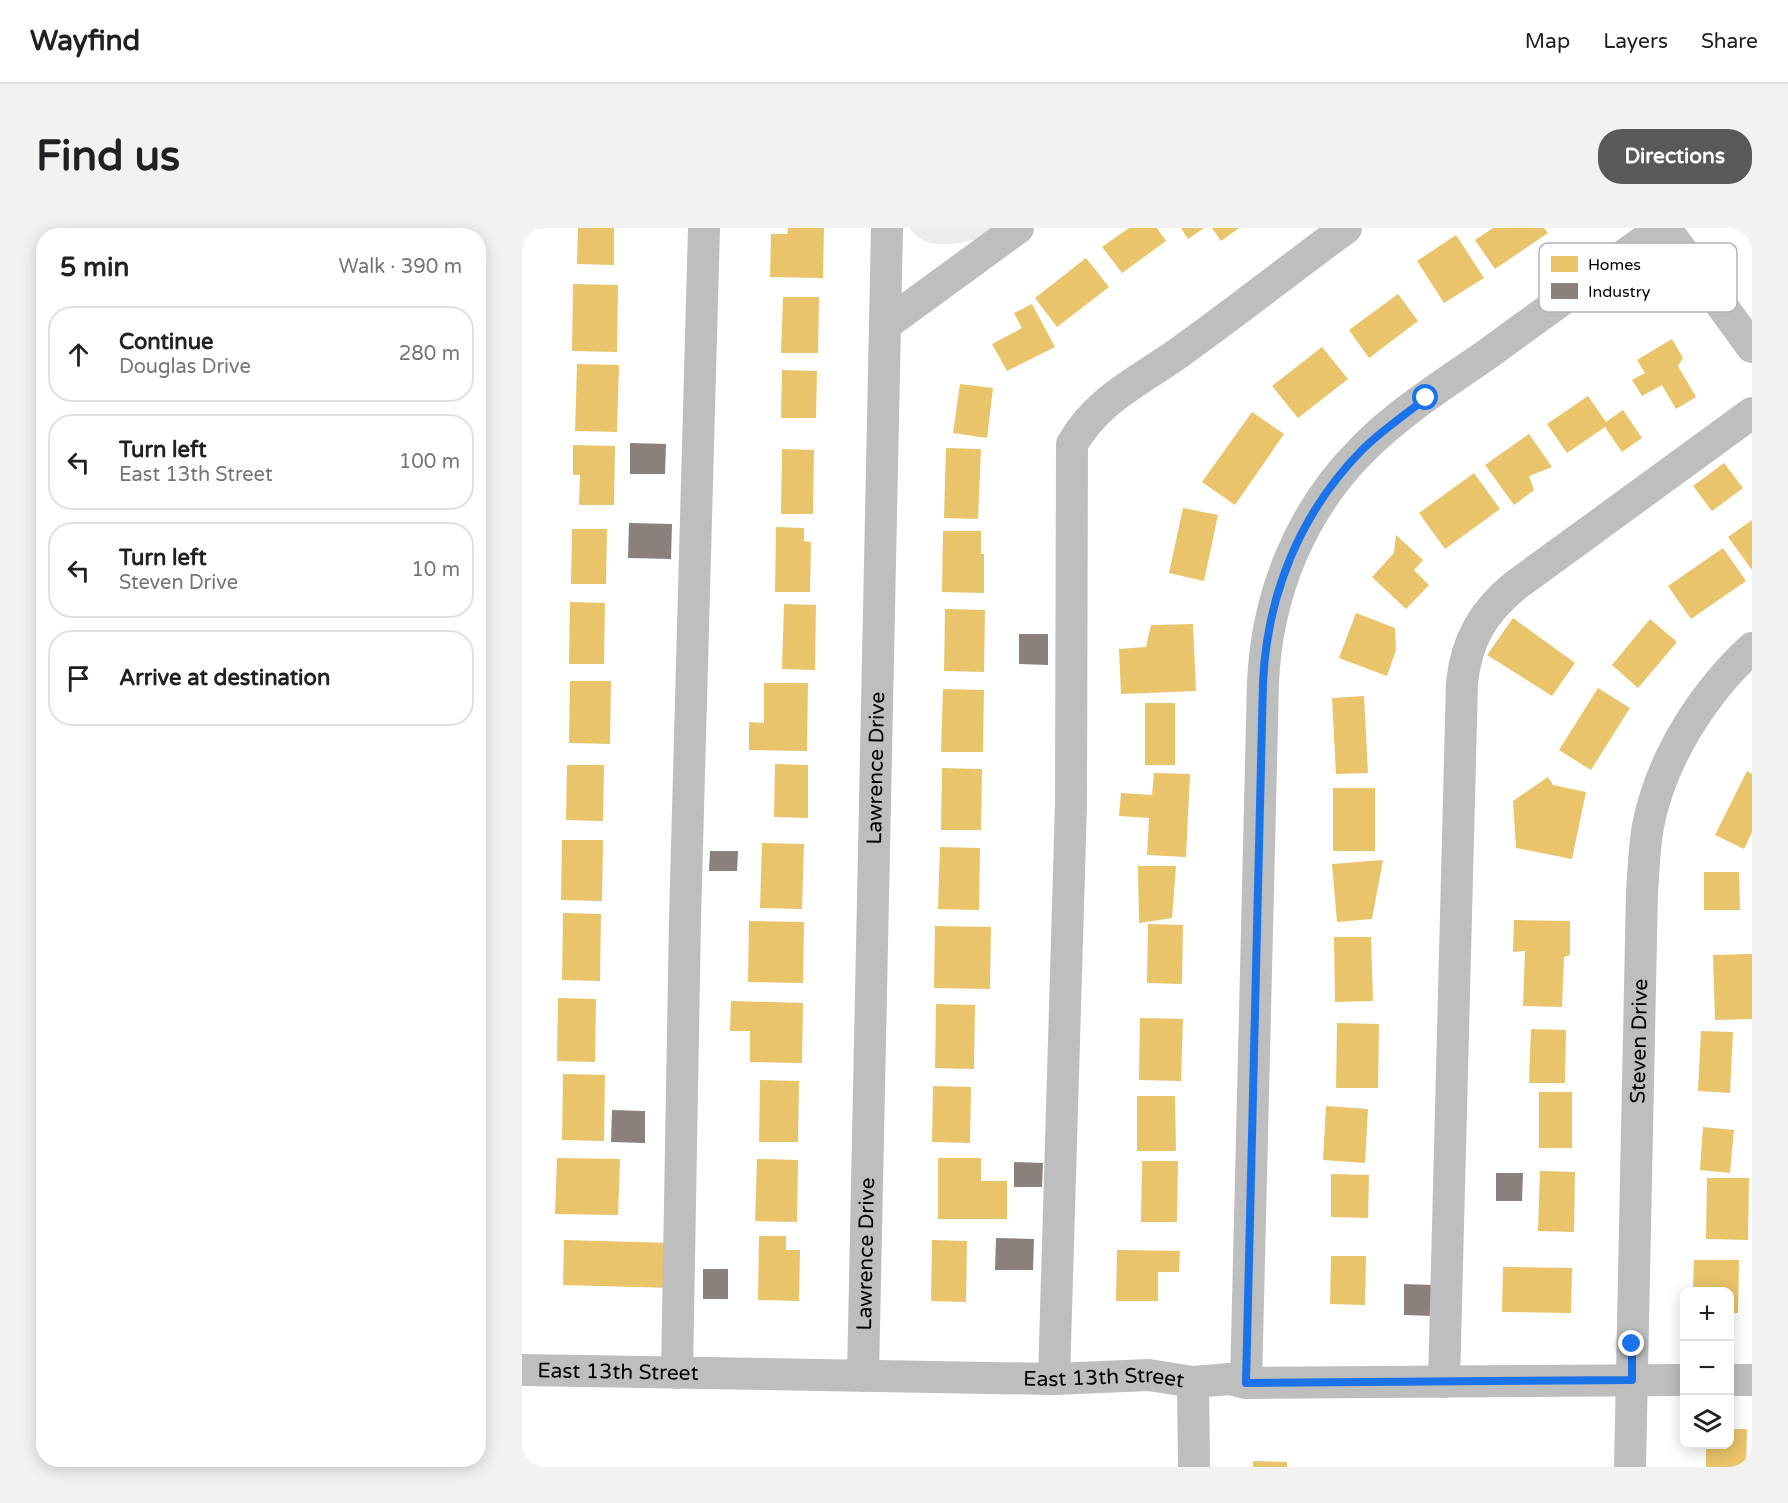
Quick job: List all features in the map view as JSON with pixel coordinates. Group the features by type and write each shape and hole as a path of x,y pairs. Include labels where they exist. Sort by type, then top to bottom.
{"street":[{"path":"677,1373 684,931 704,228"},
{"name":"Lawrence Drive","path":"863,1376 887,228"},
{"path":"885,325 1018,228"},
{"path":"1054,1379 1071,804 1072,444 1084,425 1108,400 1179,353 1346,228"},
{"path":"1643,243 1664,228 1675,243"},
{"path":"1246,1383 1264,651 1278,590 1300,534 1313,511 1363,449 1426,398 1546,312"},
{"path":"1726,312 1752,347"},
{"path":"1444,1382 1462,682 1467,651 1488,613 1496,602 1515,585 1752,413"},
{"name":"Steven Drive","path":"1630,1467 1642,891 1648,825 1666,771 1687,726 1733,665 1752,648"},
{"name":"East 13th Street","path":"522,1370 1054,1379 1149,1375 1193,1382 1229,1379 1246,1383 1680,1380"},
{"path":"1734,1380 1752,1380"},
{"path":"1193,1382 1194,1467"}],"shaded area":[{"path":"909,228 1008,228 970,241 943,245 930,243"}],"building: Homes":[{"path":"578,228 614,228 614,265 577,264"},
{"path":"788,228 824,228 823,278 770,277 771,234 787,234"},
{"path":"1129,228 1157,228 1166,241 1122,273 1102,247"},
{"path":"1181,228 1204,228 1188,239"},
{"path":"1212,228 1239,228 1221,241"},
{"path":"1493,228 1544,228 1548,233 1495,269 1475,240"},
{"path":"1456,235 1484,278 1444,303 1417,261"},
{"path":"1086,258 1109,287 1057,327 1035,298"},
{"path":"573,284 618,285 617,352 572,351"},
{"path":"1398,294 1418,321 1369,358 1349,330"},
{"path":"783,297 819,297 818,353 781,353"},
{"path":"1032,304 1055,347 1007,371 992,344 1022,328 1014,313"},
{"path":"1672,339 1683,358 1678,366 1696,397 1676,409 1662,385 1642,396 1632,380 1645,373 1637,360"},
{"path":"1322,347 1348,379 1298,418 1272,386"},
{"path":"577,364 619,365 617,432 575,431"},
{"path":"782,370 817,371 816,418 781,418"},
{"path":"960,384 993,388 987,438 953,433"},
{"path":"1588,396 1606,422 1623,410 1642,438 1622,452 1605,427 1567,453 1547,424"},
{"path":"1252,412 1284,434 1235,505 1202,482"},
{"path":"1529,434 1552,467 1529,476 1534,490 1514,505 1485,465"},
{"path":"573,445 615,446 614,505 579,505 580,475 573,475"},
{"path":"946,448 981,449 978,519 944,518"},
{"path":"782,449 814,450 813,514 781,514"},
{"path":"1724,463 1743,488 1712,511 1693,486"},
{"path":"1474,473 1500,509 1445,549 1419,513"},
{"path":"1183,508 1218,515 1204,581 1169,573"},
{"path":"1752,520 1752,570 1728,537"},
{"path":"776,527 804,528 804,541 811,542 810,592 775,592"},
{"path":"572,529 607,529 606,584 571,584"},
{"path":"943,531 981,531 981,554 984,554 984,593 942,592"},
{"path":"1396,535 1423,560 1414,570 1429,585 1406,609 1372,577 1394,553"},
{"path":"1723,548 1746,581 1691,619 1668,586"},
{"path":"570,602 605,603 604,664 569,664"},
{"path":"784,604 816,605 815,670 782,669"},
{"path":"945,609 985,610 984,672 944,671"},
{"path":"1356,613 1395,628 1396,650 1387,676 1339,658"},
{"path":"1513,618 1575,663 1552,696 1487,655"},
{"path":"1650,619 1677,642 1638,688 1612,665"},
{"path":"1193,624 1196,691 1121,694 1119,649 1146,647 1151,625"},
{"path":"570,681 611,681 610,744 569,743"},
{"path":"764,683 808,683 807,751 749,750 749,722 764,723"},
{"path":"1598,688 1630,708 1591,770 1559,750"},
{"path":"943,689 984,690 983,752 941,752"},
{"path":"1364,696 1368,773 1336,774 1332,698"},
{"path":"1145,703 1175,703 1175,765 1145,765"},
{"path":"775,764 808,765 808,818 774,817"},
{"path":"567,765 604,765 603,821 566,820"},
{"path":"942,768 982,769 981,830 941,830"},
{"path":"1747,771 1752,774 1752,832 1744,849 1715,835"},
{"path":"1154,773 1190,774 1186,857 1147,855 1149,818 1119,816 1121,793 1152,795"},
{"path":"1548,777 1553,785 1586,792 1572,859 1516,848 1513,801"},
{"path":"1333,788 1375,788 1375,851 1333,851"},
{"path":"562,840 603,840 602,901 561,900"},
{"path":"762,843 804,844 802,909 760,908"},
{"path":"940,847 980,848 979,910 938,909"},
{"path":"1383,860 1372,919 1337,922 1332,864"},
{"path":"1138,866 1176,866 1172,918 1139,923"},
{"path":"1704,872 1739,872 1740,910 1704,910"},
{"path":"563,913 601,914 600,981 562,980"},
{"path":"1514,920 1570,921 1570,955 1564,957 1562,1007 1523,1006 1525,951 1513,952"},
{"path":"749,921 804,922 803,983 748,982"},
{"path":"1148,924 1183,925 1182,984 1147,983"},
{"path":"935,926 991,927 990,989 934,988"},
{"path":"1334,937 1371,937 1373,1001 1335,1002"},
{"path":"1752,954 1752,1019 1715,1020 1713,955"},
{"path":"558,998 596,999 595,1062 557,1061"},
{"path":"731,1001 803,1003 802,1063 750,1062 750,1031 730,1031"},
{"path":"936,1004 975,1005 974,1069 935,1068"},
{"path":"1140,1018 1183,1019 1181,1081 1139,1080"},
{"path":"1337,1023 1379,1024 1378,1088 1336,1088"},
{"path":"1531,1029 1566,1030 1565,1083 1529,1083"},
{"path":"1701,1031 1733,1032 1730,1093 1698,1091"},
{"path":"563,1074 605,1075 604,1141 562,1140"},
{"path":"760,1080 799,1081 798,1142 759,1142"},
{"path":"933,1086 971,1087 970,1143 932,1142"},
{"path":"1539,1092 1572,1092 1572,1148 1539,1148"},
{"path":"1137,1096 1175,1096 1176,1151 1137,1151"},
{"path":"1326,1106 1368,1109 1365,1163 1323,1160"},
{"path":"1703,1127 1734,1130 1730,1173 1700,1170"},
{"path":"557,1158 620,1159 618,1215 555,1214"},
{"path":"938,1158 981,1158 981,1181 1007,1181 1007,1219 938,1219"},
{"path":"757,1159 798,1160 797,1222 755,1221"},
{"path":"1142,1161 1178,1161 1177,1222 1141,1222"},
{"path":"1540,1171 1575,1172 1574,1232 1538,1231"},
{"path":"1331,1174 1369,1175 1368,1218 1331,1217"},
{"path":"1707,1178 1749,1178 1748,1240 1706,1239"},
{"path":"759,1236 786,1236 786,1250 800,1250 799,1301 758,1300"},
{"path":"564,1240 673,1243 672,1288 563,1285"},
{"path":"932,1240 967,1241 966,1302 931,1301"},
{"path":"1117,1250 1180,1251 1179,1272 1158,1272 1158,1301 1116,1301"},
{"path":"1331,1256 1366,1256 1365,1305 1330,1304"},
{"path":"1694,1260 1739,1260 1738,1313 1734,1313 1734,1287 1693,1287"},
{"path":"1503,1267 1572,1268 1571,1313 1502,1312"},
{"path":"1734,1429 1747,1429 1746,1467 1706,1467 1706,1449 1734,1449"},
{"path":"1253,1461 1287,1462 1287,1467 1253,1467"}],"building: Industry":[{"path":"630,443 666,444 665,474 630,474"},
{"path":"629,523 672,524 671,559 628,558"},
{"path":"1019,634 1048,634 1048,665 1019,664"},
{"path":"710,851 738,851 737,871 709,871"},
{"path":"612,1110 645,1111 645,1143 611,1142"},
{"path":"1014,1162 1043,1163 1042,1187 1014,1187"},
{"path":"1496,1173 1523,1173 1522,1201 1496,1201"},
{"path":"996,1238 1034,1239 1033,1270 995,1270"},
{"path":"703,1269 728,1269 728,1299 703,1299"},
{"path":"1404,1284 1434,1285 1433,1316 1404,1315"}],"route":[{"path":"1426,398 1363,449 1313,511 1300,534 1278,590 1264,651 1246,1383 1632,1380 1632,1344"}]}
